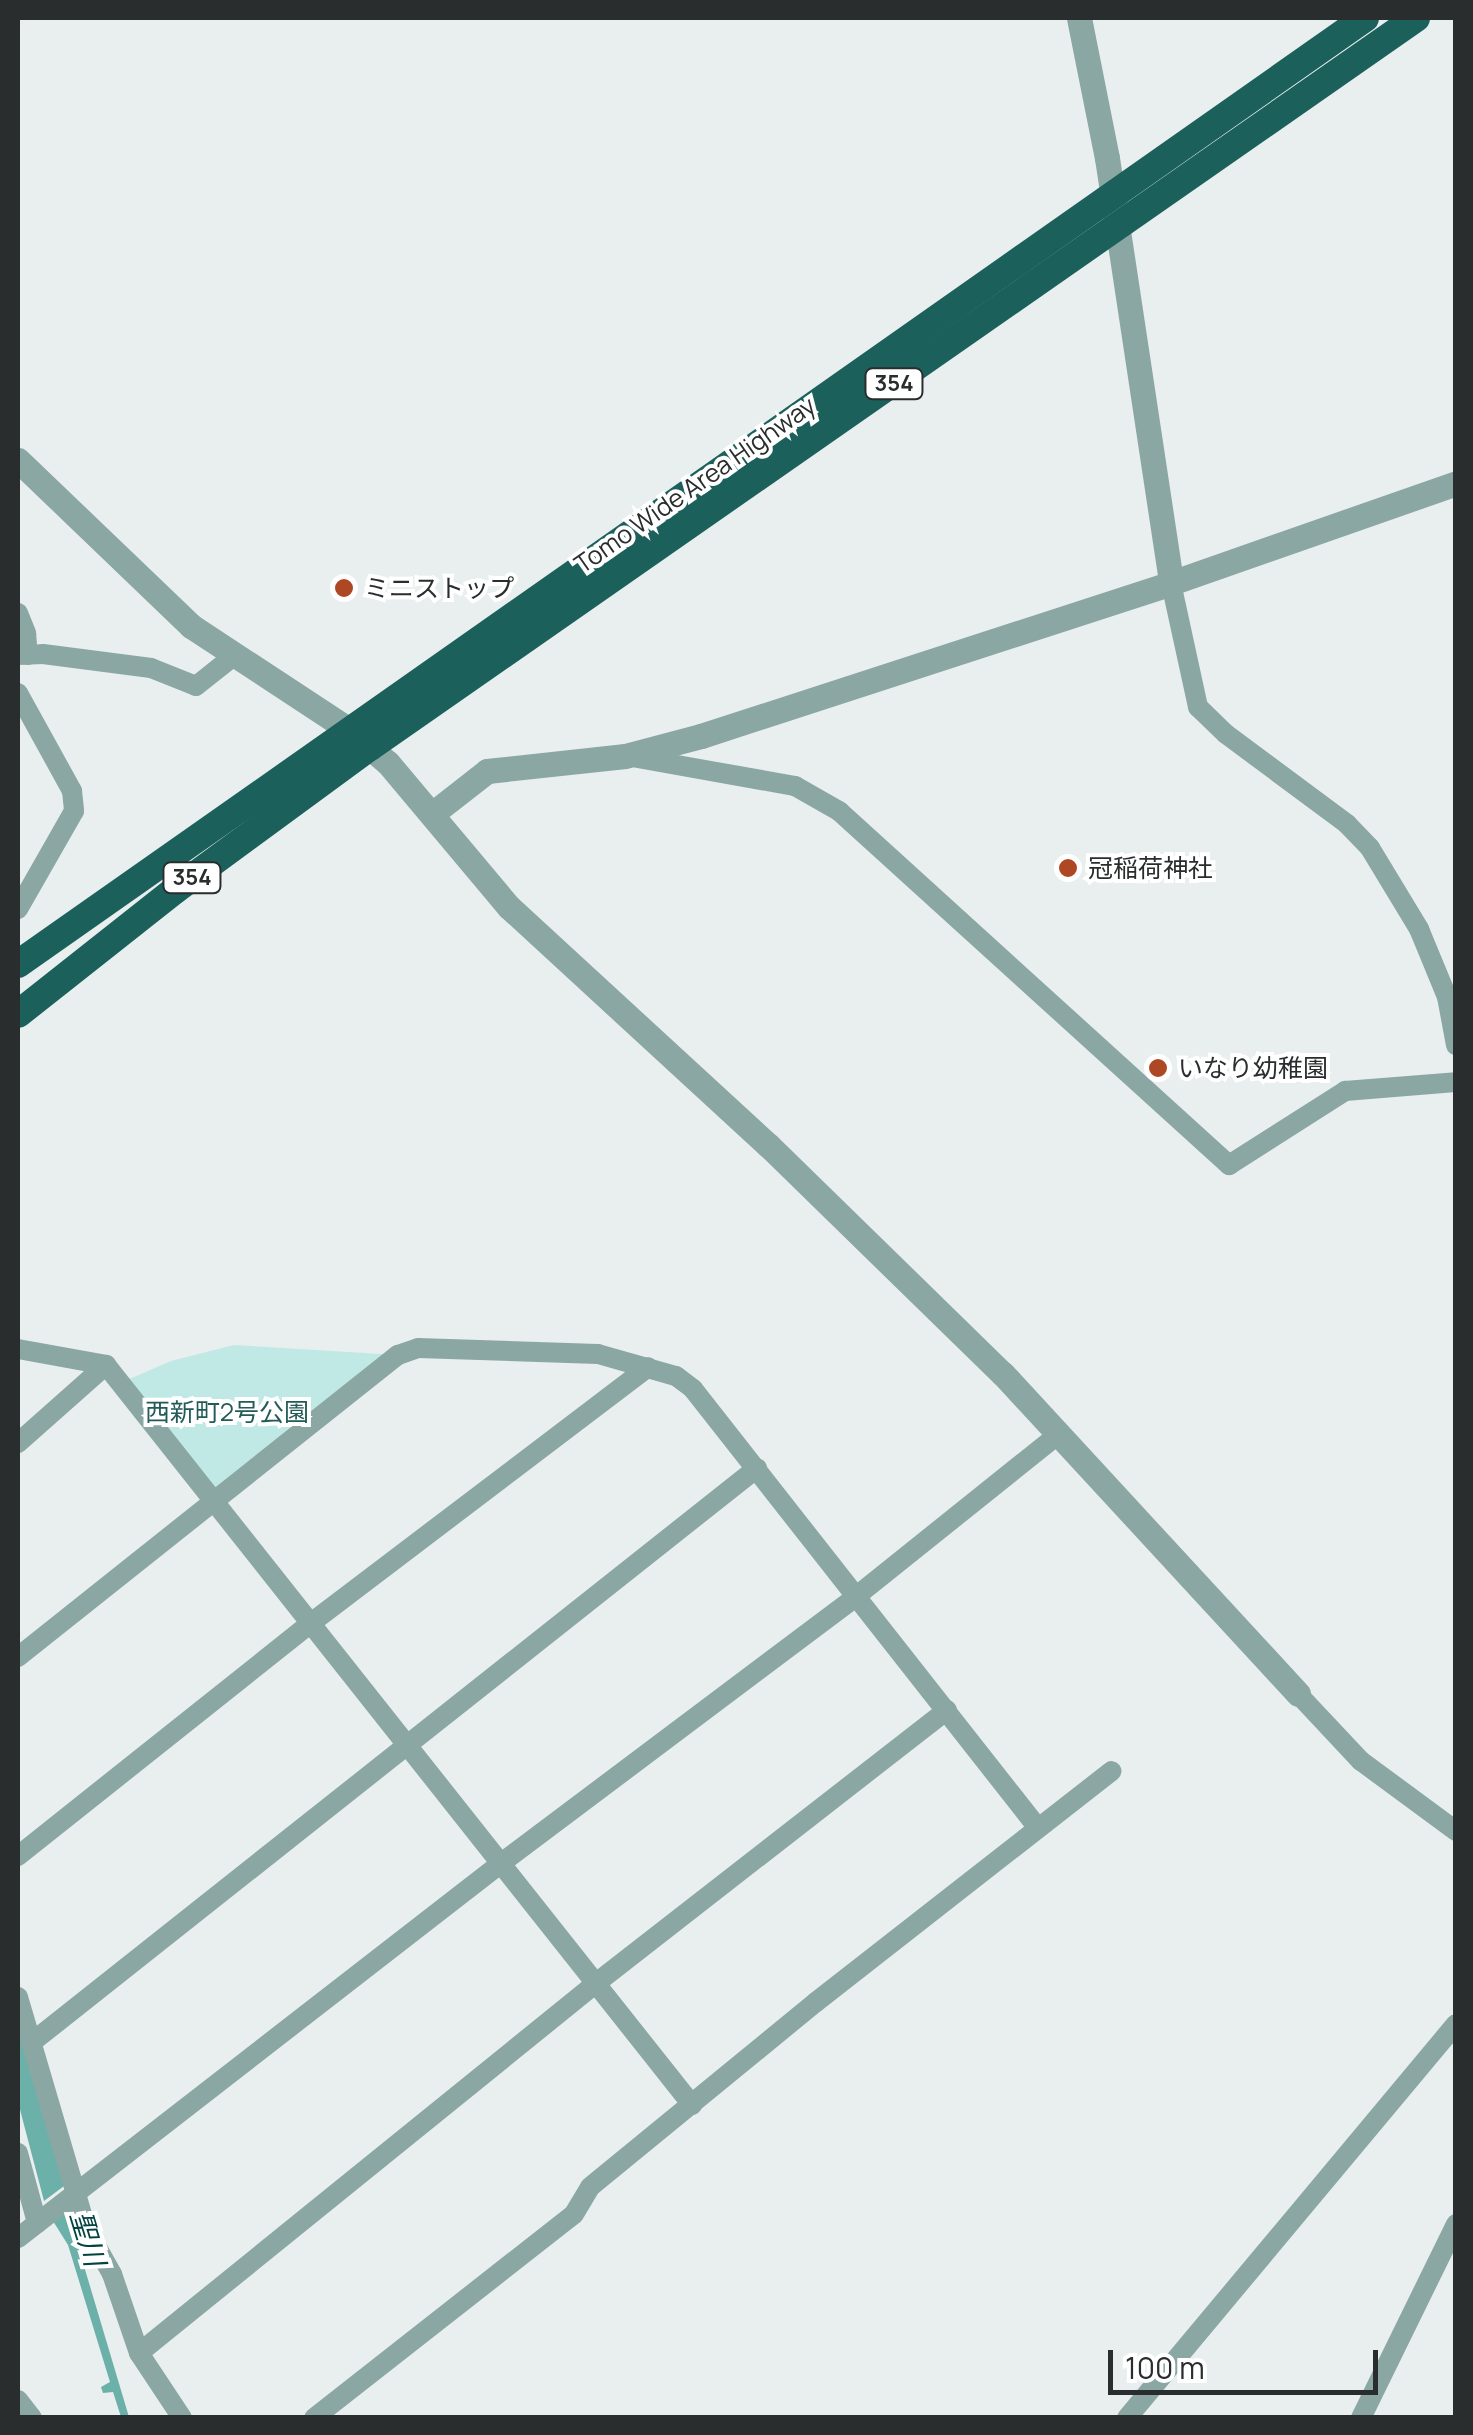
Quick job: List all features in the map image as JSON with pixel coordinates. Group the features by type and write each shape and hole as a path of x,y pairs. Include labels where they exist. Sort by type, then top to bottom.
{"highway":[{"name":"Tomo Wide Area Highway","path":"18,1014 359,738 1365,18"},
{"name":"Tomo Wide Area Highway","path":"18,964 1116,228 1416,18"}],"street":[{"path":"1079,18 1113,197 1171,583 1198,707 1226,734 1347,824 1370,848 1419,930 1447,997 1456,1045"},
{"path":"22,473 191,626 359,738 432,814 509,907 768,1145 1059,1434 1360,1761 1456,1831"},
{"path":"432,814 487,772 625,756 701,736 1171,583 1456,483"},
{"path":"18,613 26,633 23,655 151,668 196,686 235,655"},
{"path":"18,693 72,790 74,811 18,910"},
{"path":"625,756 795,786 840,810 1229,1165 1345,1091 1456,1082"},
{"path":"18,1657 398,1355 418,1348 598,1354 676,1376 693,1390 859,1594 1038,1828"},
{"path":"18,1349 106,1365 692,2105"},
{"path":"18,1444 106,1365"},
{"path":"18,1856 311,1623 648,1366"},
{"path":"18,2238 500,1864 859,1594 1059,1434"},
{"path":"31,2043 756,1468"},
{"path":"138,2353 595,1984 946,1710"},
{"path":"314,2418 574,2214 590,2187 1112,1771"},
{"path":"18,1997 86,2228 112,2274 138,2353 182,2418"},
{"path":"1127,2418 1456,2024"},
{"path":"18,2152 44,2218"},
{"path":"1361,2418 1456,2224"},
{"path":"18,2400 32,2418"}],"green space":[{"name":"西新町2号公園","path":"234,1345 398,1355 216,1501 120,1383 171,1361"}],"shaded area":[{"path":"18,2024 68,2183 44,2201 18,2102"},
{"path":"75,2203 78,2246 129,2417 121,2417 113,2392 103,2393 101,2387 110,2382 68,2245 53,2221"}],"place":[{"name":"ミニストップ","path":"344,588"},
{"name":"冠稲荷神社","path":"1068,868"},
{"name":"いなり幼稚園","path":"1158,1068"}],"water label":[{"name":"聖川","path":"89,2238"}]}
